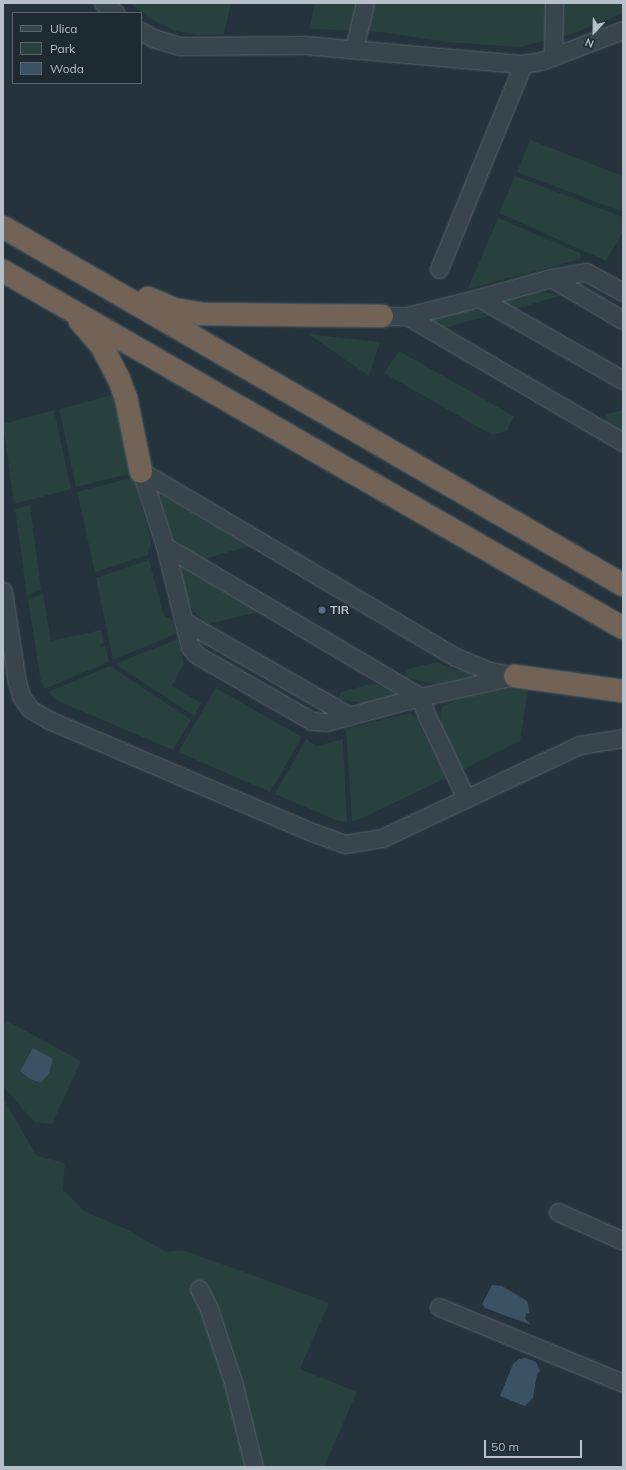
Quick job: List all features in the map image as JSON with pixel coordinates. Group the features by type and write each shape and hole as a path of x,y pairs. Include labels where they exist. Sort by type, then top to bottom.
{"highway":[{"path":"3,227 623,584"},
{"path":"3,270 623,628"},
{"path":"76,270 174,309 202,314 382,316"},
{"path":"69,308 101,345 118,379 126,398 142,471"},
{"path":"515,676 623,691"}],"street":[{"path":"103,3 115,12"},
{"path":"354,49 366,3"},
{"path":"553,57 554,3"},
{"path":"142,31 180,46 304,45 523,64 553,57 623,30"},
{"path":"438,269 523,64"},
{"path":"382,316 407,316 551,278 586,272 623,292"},
{"path":"551,278 623,320"},
{"path":"479,298 623,380"},
{"path":"407,316 623,442"},
{"path":"142,471 164,546 190,647 204,659 312,721 326,722 420,697 515,676"},
{"path":"142,471 456,657 486,670 515,676"},
{"path":"164,546 420,697 427,716 466,798"},
{"path":"3,590 21,696 30,709 49,720 312,832 346,844 382,838 580,746 623,738"},
{"path":"184,621 350,716"},
{"path":"558,1212 623,1240"},
{"path":"199,1289 209,1309 233,1382 254,1467"},
{"path":"439,1307 623,1383"}],"green space":[{"path":"130,3 231,3 224,34 200,35 175,31 141,12"},
{"path":"315,3 623,3 623,13 572,34 519,47 447,42 381,32 309,29"},
{"path":"530,140 623,176 623,212 517,172"},
{"path":"515,176 623,217 623,232 606,261 499,213"},
{"path":"498,218 580,253 581,259 468,289"},
{"path":"533,291 563,295 515,309 503,302 503,300"},
{"path":"462,310 480,311 492,315 444,328 432,321 433,318"},
{"path":"308,334 380,342 369,376"},
{"path":"399,351 514,416 507,431 492,435 384,373"},
{"path":"112,395 133,473 76,487 59,409"},
{"path":"54,410 71,489 14,504 3,424"},
{"path":"623,410 623,432 604,421 607,414"},
{"path":"134,477 151,542 148,555 95,572 77,492"},
{"path":"161,496 249,546 201,560 173,538 160,504"},
{"path":"30,505 41,590 27,595 15,509"},
{"path":"149,560 164,616 173,620 176,634 113,660 96,578"},
{"path":"180,567 259,612 208,624 194,612 187,600"},
{"path":"43,594 51,641 101,630 104,643 100,644 100,647 105,646 109,662 44,689 40,677 28,599"},
{"path":"178,639 184,663 172,686 201,703 194,716 115,664"},
{"path":"437,662 458,671 460,668 469,673 470,676 434,684 404,677 408,669"},
{"path":"110,666 191,720 173,750 58,701 48,692"},
{"path":"371,684 379,685 397,696 367,704 338,699 341,692"},
{"path":"216,688 302,737 270,792 178,752"},
{"path":"505,689 528,690 520,741 462,770 442,728 440,714 443,706 462,698"},
{"path":"410,713 417,719 446,778 358,820 352,821 346,729"},
{"path":"306,739 317,746 343,739 347,822 338,821 275,794"},
{"path":"6,1020 81,1061 52,1124 34,1122 3,1086 3,1027"},
{"path":"3,1098 37,1156 65,1163 63,1190 84,1211 128,1230 166,1252 183,1250 329,1303 300,1369 357,1392 324,1467 3,1467"}],"water":[{"path":"33,1048 53,1059 49,1073 41,1083 30,1079 20,1071"},
{"path":"492,1285 502,1286 527,1301 530,1313 526,1314 525,1318 531,1325 485,1308 482,1304"},
{"path":"526,1358 536,1362 540,1371 537,1374 533,1398 525,1406 500,1396 513,1364 519,1359"}],"place":[{"name":"TIR","path":"322,610"}]}
